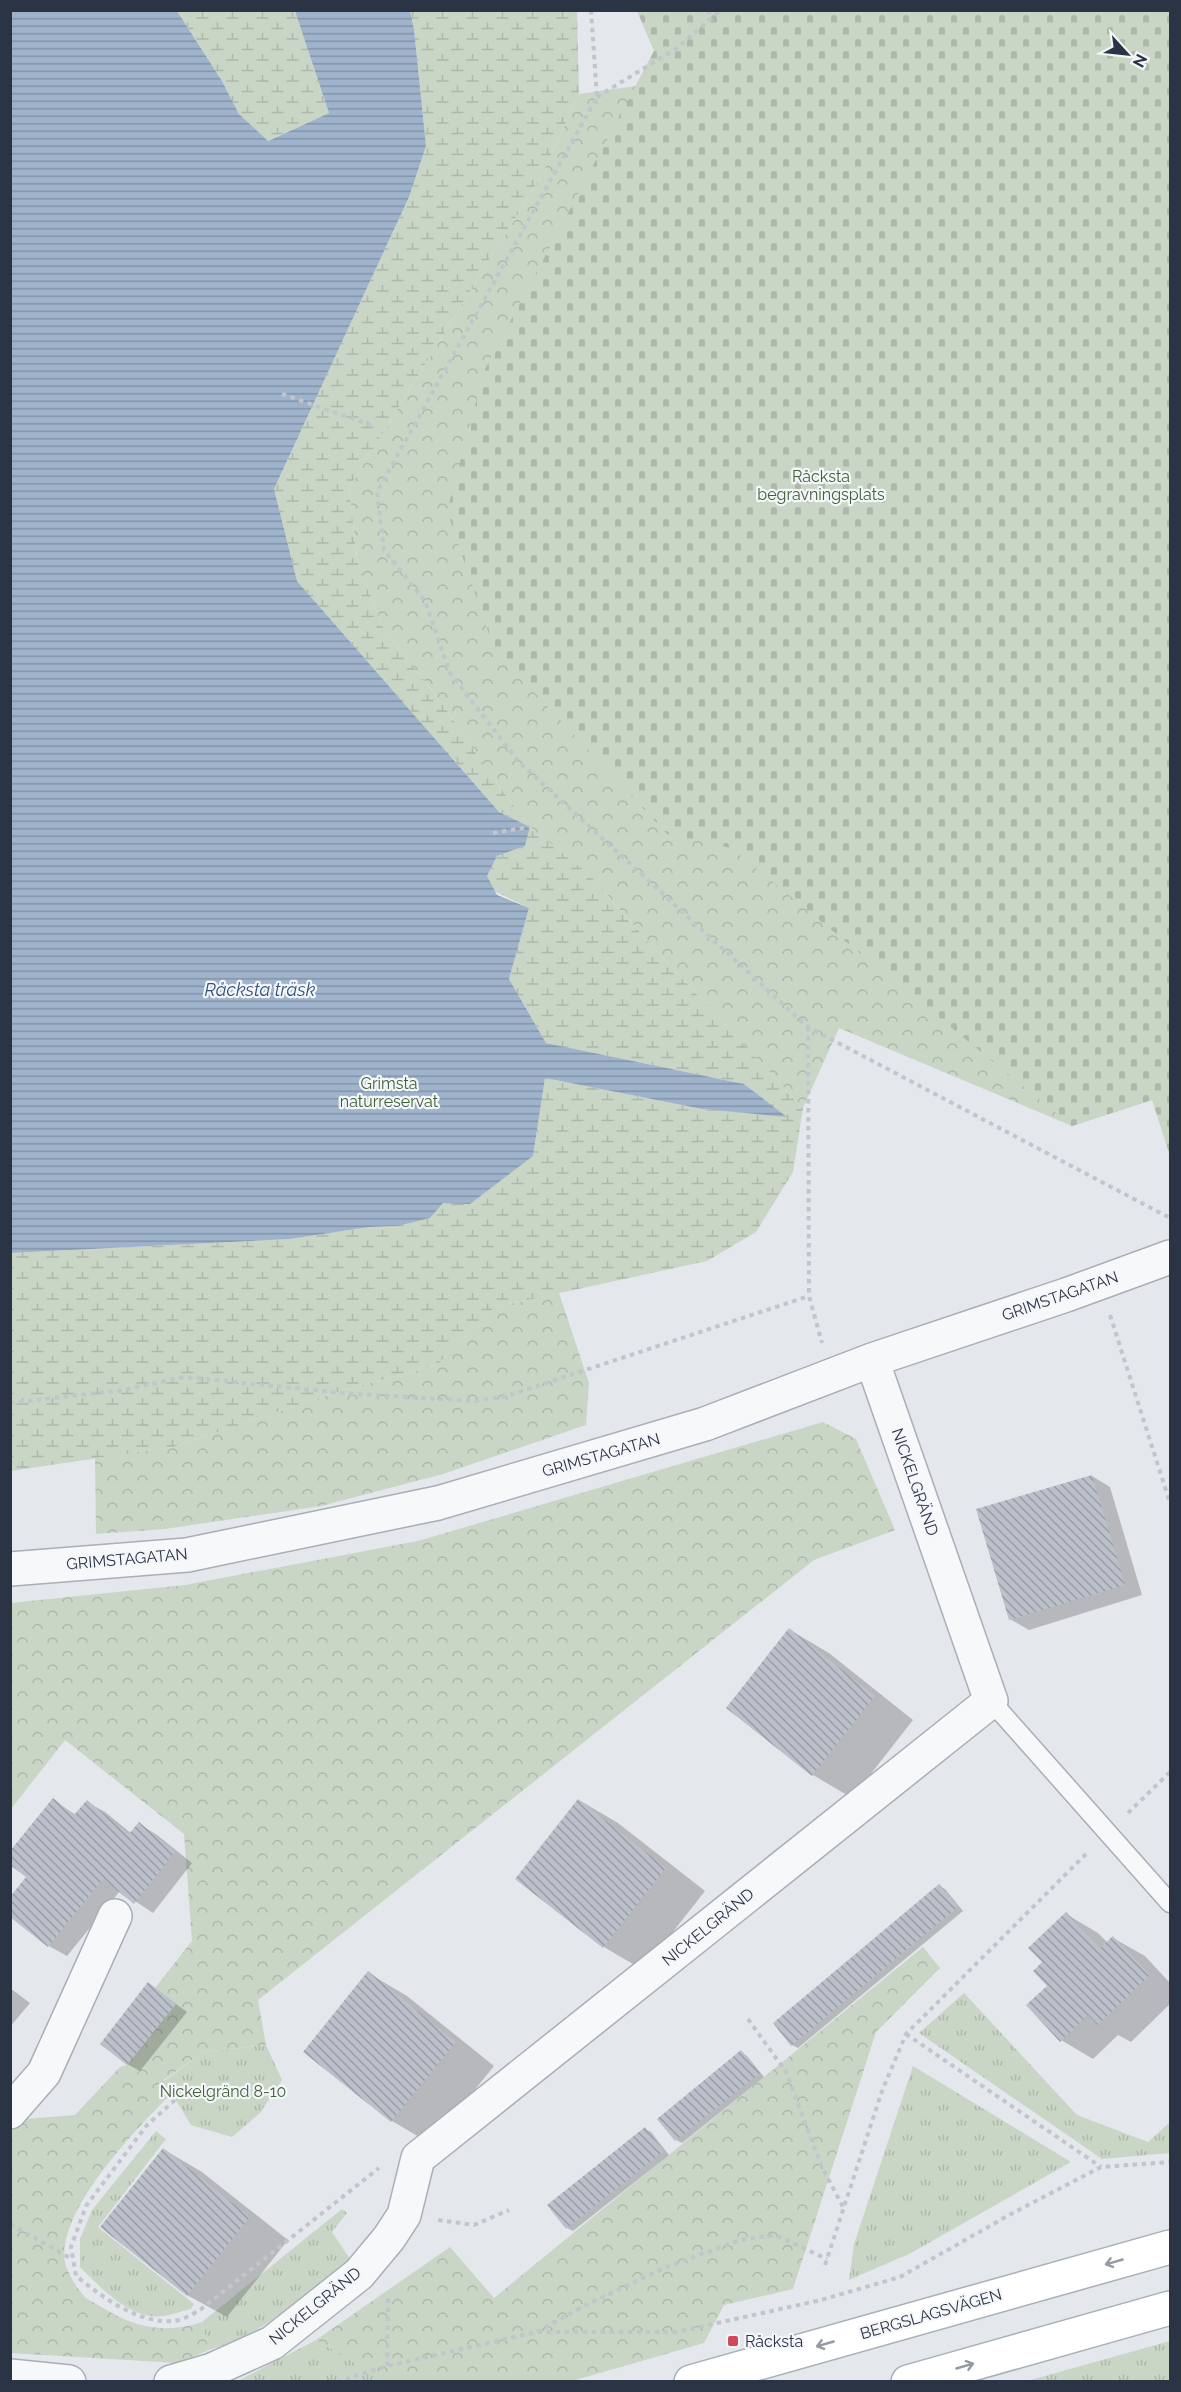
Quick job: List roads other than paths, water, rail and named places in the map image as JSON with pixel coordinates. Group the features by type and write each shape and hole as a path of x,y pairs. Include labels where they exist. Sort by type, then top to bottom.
{"main road":[{"name":"BERGSLAGSVÄGEN","path":"691,2382 1170,2247"},
{"path":"908,2382 1170,2308"}],"street":[{"name":"GRIMSTAGATAN","path":"10,1569 187,1555 438,1503 705,1424 872,1360 1170,1257"},
{"name":"NICKELGRÄND","path":"171,2382 212,2370 272,2343 359,2274 396,2226 418,2158 991,1701 872,1360"},
{"path":"10,2112 44,2073 115,1916"},
{"path":"10,2376 69,2382"}],"lane":[{"path":"991,1701 1170,1904"}],"water":[{"name":"Råcksta träsk","path":"11,10 177,11 222,81 239,114 268,141 329,113 295,11 410,11 414,29 426,146 409,197 274,489 297,581 499,812 530,827 525,846 497,856 487,876 497,895 529,908 509,979 546,1043 744,1084 787,1117 702,1109 545,1078 533,1156 470,1204 443,1203 430,1218 397,1226 369,1227 290,1239 11,1253"}],"place":[{"name":"Råcksta","path":"733,2341"}],"park label":[{"name":"Råcksta begravningsplats","path":"821,485"},
{"name":"Grimsta naturreservat","path":"389,1092"},
{"name":"Nickelgränd 8-10","path":"223,2091"}]}
